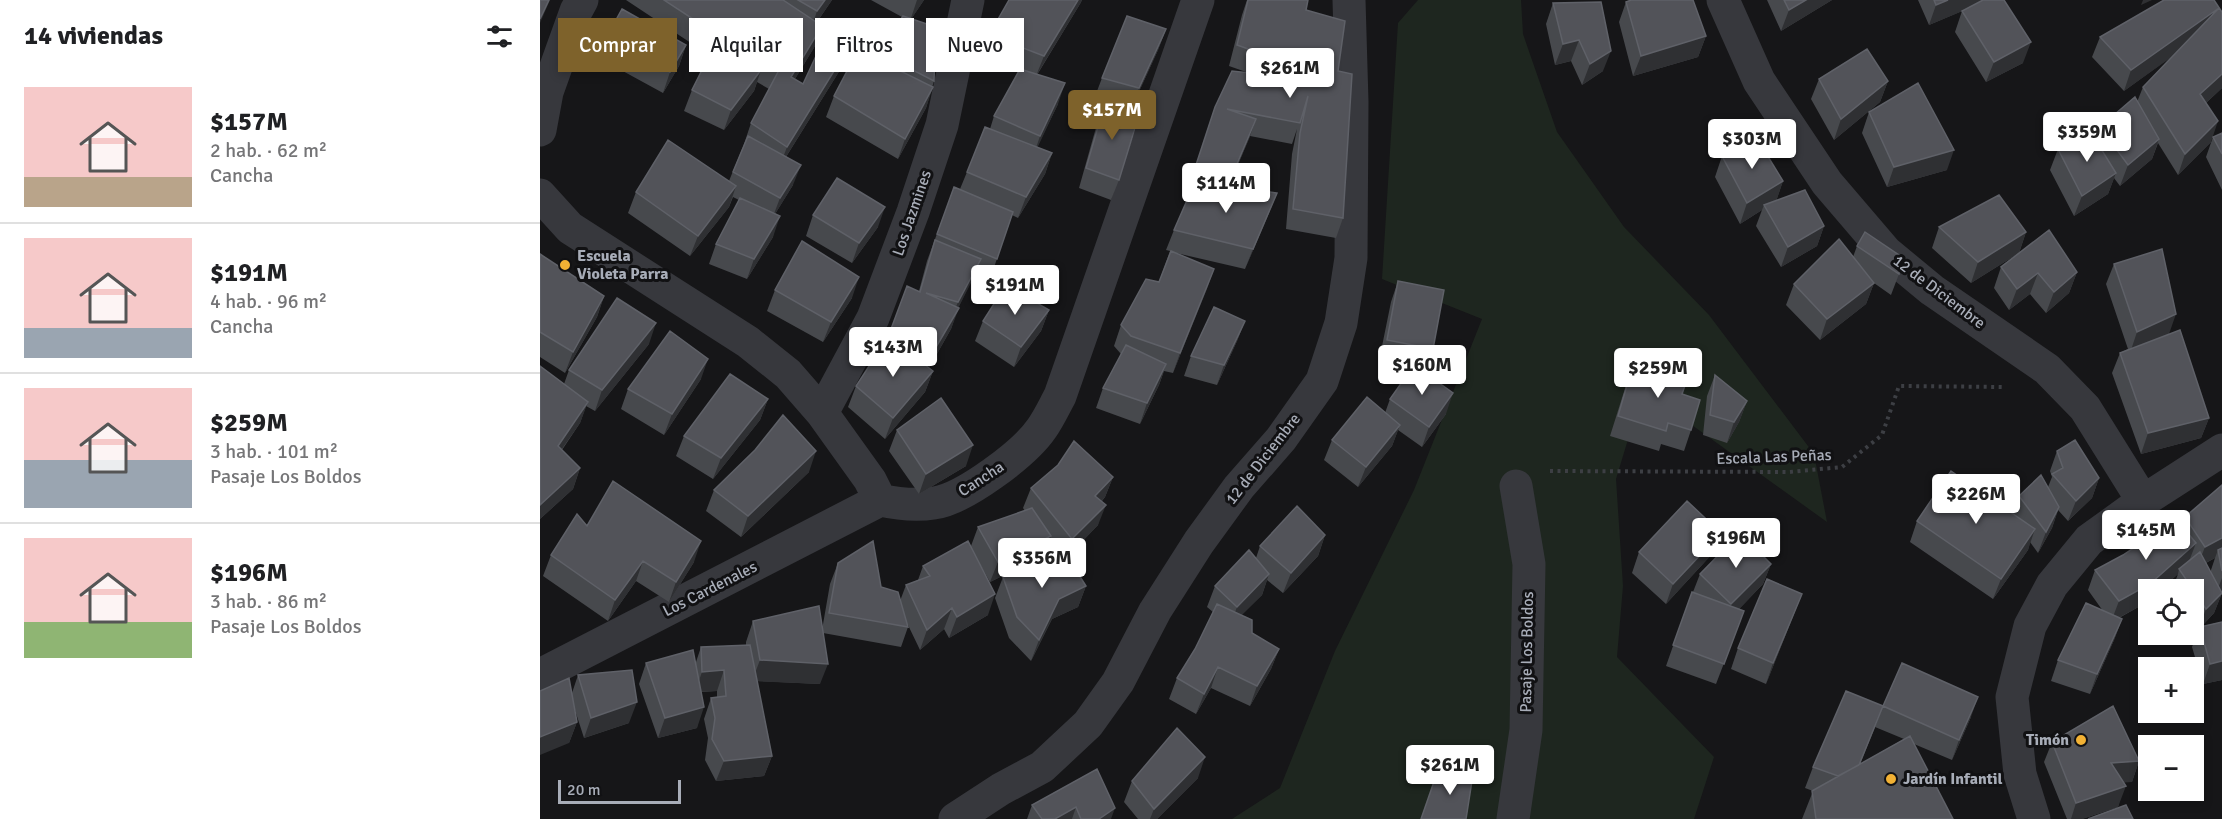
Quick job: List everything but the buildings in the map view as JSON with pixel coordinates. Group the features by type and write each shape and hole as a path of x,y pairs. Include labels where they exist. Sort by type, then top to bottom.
{"street":[{"path":"540,129 547,92 582,0"},
{"name":"Los Jazmines","path":"822,413 873,318 914,212 942,125 968,0"},
{"name":"Cancha","path":"880,500 907,505 936,503 964,493 1014,457 1041,430 1060,396 1198,0"},
{"name":"12 de Diciembre","path":"955,819 1001,789 1042,767 1088,724 1118,682 1155,611 1199,542 1239,487 1281,439 1322,381 1341,323 1351,258 1352,102 1349,0"},
{"name":"12 de Diciembre","path":"1723,0 1759,81 1827,183 1886,252 1932,290 2047,369 2085,408 2143,501"},
{"path":"540,195 570,228 748,342 788,374 822,413 870,480 880,500"},
{"path":"2034,819 2020,774 2013,697 2030,626 2052,585 2089,540 2143,501 2222,450"},
{"name":"Pasaje Los Boldos","path":"1513,819 1526,730 1529,564 1516,486"},
{"name":"Los Cardenales","path":"540,675 880,500"}],"path":[{"name":"Escala Las Peñas","path":"1516,486 1538,471 1789,472 1842,467 1882,435 1899,386 2006,387"}],"shaded area":[{"path":"1418,0 1521,0 1523,34 1557,132 1624,227 1709,315 1814,454 1827,522 1643,390 1616,479 1623,586 1617,657 1714,757 1694,819 1232,819 1280,788 1335,651 1414,490 1482,319 1382,279 1398,23"}],"place":[{"name":"Escuela Violeta Parra","path":"565,265"},
{"name":"Timón","path":"2081,740"},
{"name":"Jardín Infantil","path":"1891,779"}]}
